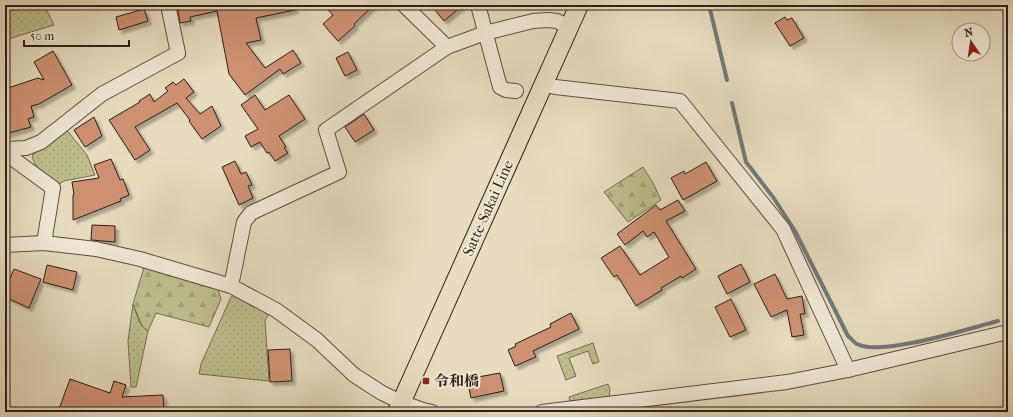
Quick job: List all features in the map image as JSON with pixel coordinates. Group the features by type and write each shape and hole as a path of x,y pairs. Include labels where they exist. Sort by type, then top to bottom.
{"main road":[{"name":"Satte-Sakai Line","path":"399,407 579,5"}],"street":[{"path":"5,149 26,148 41,142 102,94 178,53 168,5"},
{"path":"404,5 447,47"},
{"path":"478,5 500,87 506,90 516,91"},
{"path":"231,286 244,222 251,213 339,172 326,130 447,47 485,33 534,21 557,21 569,27"},
{"path":"543,84 555,87 680,101 783,229 848,370"},
{"path":"5,153 53,188 44,243"},
{"path":"5,244 44,243 96,249 140,259 231,286 276,310 317,340 354,375 382,393 399,407 432,412"},
{"path":"542,412 787,382 848,370 1008,332"}],"green space":[{"path":"33,5 44,5 54,25 5,40 5,12"},
{"path":"65,128 87,155 95,175 64,181 58,185 39,173 32,157 34,151"},
{"path":"643,167 661,200 628,222 604,192"},
{"path":"145,264 217,286 221,299 209,327 156,313 148,331 142,326 133,304"},
{"path":"235,294 270,313 265,320 269,381 199,374 201,364 231,297"},
{"path":"133,304 140,323 148,331 136,387 131,387 128,341"},
{"path":"593,343 599,362 593,364 588,351 569,358 576,376 566,380 557,356"},
{"path":"608,384 610,389 609,397 570,401 569,397"}],"building":[{"path":"177,5 294,5 295,10 256,18 261,40 246,43 265,68 293,50 301,63 283,74 280,69 245,95 229,74 217,11 190,17 191,21 180,23"},
{"path":"324,5 374,5 354,24 355,26 338,41 323,24 333,15"},
{"path":"431,5 463,5 444,21"},
{"path":"144,9 148,21 119,30 116,17"},
{"path":"785,17 787,20 792,18 804,38 790,46 775,23"},
{"path":"53,51 72,85 39,104 31,106 34,117 28,119 31,127 5,134 5,89 38,78 44,80 34,62"},
{"path":"348,52 357,70 345,76 336,58"},
{"path":"184,79 194,92 186,98 200,114 212,106 221,126 202,139 177,103 135,127 150,150 135,160 109,120 140,102 139,101 150,94 154,102 168,91 165,88 173,82 176,85"},
{"path":"255,95 265,110 289,95 305,119 279,136 288,153 275,161 269,152 267,153 260,142 251,147 245,136 258,129 241,105"},
{"path":"364,114 374,130 355,142 345,127"},
{"path":"94,117 102,136 85,147 74,130"},
{"path":"111,159 120,180 123,179 129,195 120,199 121,201 73,220 74,195 72,182 99,178 94,165"},
{"path":"235,161 241,174 246,172 252,185 248,186 253,198 239,205 222,167"},
{"path":"706,162 717,181 683,200 671,178 684,171 685,174"},
{"path":"678,200 685,211 666,221 696,269 682,278 681,276 661,288 662,290 636,306 617,275 614,277 601,258 620,246 640,275 669,257 654,232 647,237 643,231 625,245 617,234 656,205 660,210"},
{"path":"92,225 115,226 115,242 91,240"},
{"path":"741,264 750,282 727,294 718,276"},
{"path":"47,265 77,272 73,290 43,282"},
{"path":"14,269 41,279 29,308 5,297 5,290"},
{"path":"775,274 787,299 802,296 805,314 800,314 804,335 792,337 787,310 771,317 754,284"},
{"path":"731,299 746,330 730,337 715,307"},
{"path":"571,313 579,329 533,351 536,357 515,366 508,350 516,346 515,344 551,327 550,324"},
{"path":"290,349 292,381 270,382 268,350"},
{"path":"500,373 504,391 471,398 467,379"},
{"path":"70,379 110,393 114,381 126,385 122,397 163,395 164,412 67,412 59,409"}],"waterway":[{"path":"709,5 727,80"},
{"path":"732,103 746,162 773,197 795,231 848,336 855,343 869,347 885,347 905,344 947,335 998,321"}],"place":[{"name":"令和橋","path":"426,381"}]}
